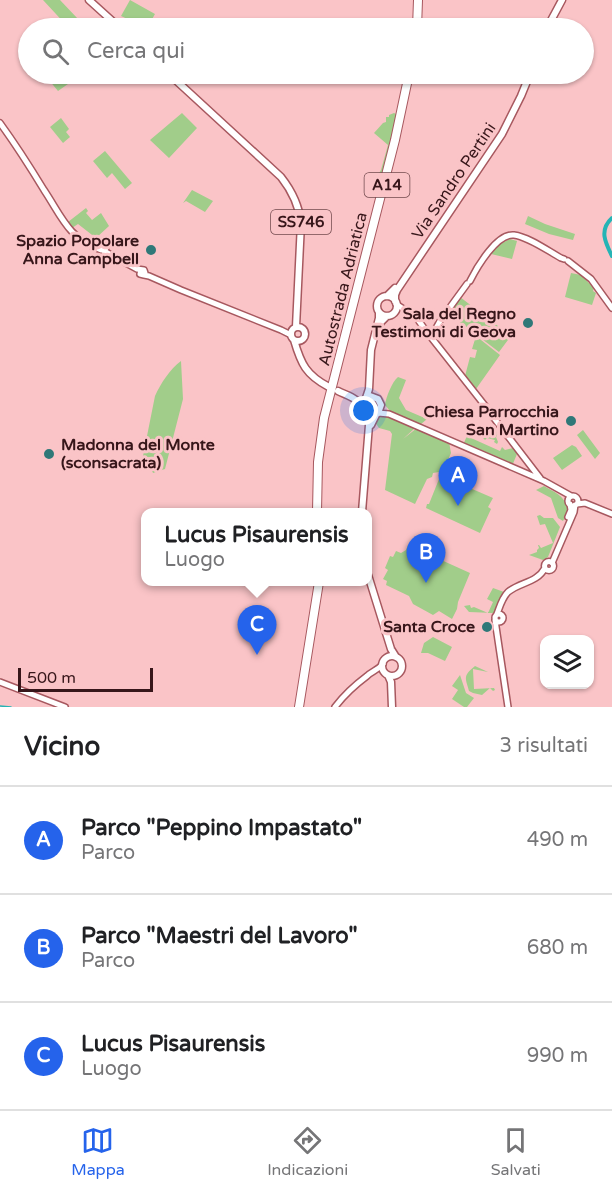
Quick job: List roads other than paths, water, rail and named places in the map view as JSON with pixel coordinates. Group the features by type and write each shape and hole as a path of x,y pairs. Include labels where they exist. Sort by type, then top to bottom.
{"highway":[{"path":"415,18 416,0"},
{"name":"Autostrada Adriatica","path":"319,508 328,418 408,102 410,84"},
{"path":"298,707 316,586"}],"main road":[{"path":"90,0 109,18"},
{"path":"551,18 561,0"},
{"name":"SS746","path":"180,84 258,155 290,189 300,212 302,233 296,333 299,355 307,372 328,387"},
{"name":"Via Sandro Pertini","path":"362,508 369,425 364,401 369,389 369,363 379,318 378,302 396,288 500,132 524,84"},
{"name":"Via Sandro Pertini","path":"375,397 372,389 372,358 379,326 391,314 397,290 502,134 517,105 524,84"},
{"path":"387,296 395,302"},
{"path":"379,312 391,314"},
{"path":"338,391 364,401 370,396 375,397 381,405"},
{"name":"Via Sandro Pertini","path":"363,508 371,425 381,405"},
{"path":"365,413 377,414"},
{"path":"370,586 386,634 389,650 385,670 391,682 393,707"},
{"path":"371,586 391,649 402,665 394,682 393,707"},
{"path":"387,657 396,657"},
{"path":"385,670 397,675"}],"street":[{"path":"0,123 45,190 64,224 73,234 181,290 281,330 296,333"},
{"path":"430,333 491,249 503,238 511,235 524,238 588,276 612,309"},
{"path":"395,302 416,318 430,333 525,459 528,469 536,478 573,501"},
{"path":"391,314 405,311"},
{"path":"381,405 389,414"},
{"path":"377,414 389,414 516,470 528,469 573,501 612,513"},
{"path":"536,478 544,481"},
{"path":"508,707 497,630 499,618 510,595 538,581 547,569 552,568 550,562 573,501"},
{"path":"334,707 365,677 380,668 385,670"},
{"path":"0,682 65,707"}],"waterway":[{"path":"612,218 604,232 605,241 612,256"},
{"path":"0,706 11,707"}],"place":[{"name":"Spazio Popolare Anna Campbell","path":"151,250"},
{"name":"Sala del Regno Testimoni di Geova","path":"528,323"},
{"name":"Chiesa Parrocchia San Martino","path":"571,421"},
{"name":"Madonna del Monte (sconsacrata)","path":"49,454"},
{"name":"Parco \"Peppino Impastato\"","path":"458,506"},
{"name":"Parco \"Maestri del Lavoro\"","path":"426,583"},
{"name":"Santa Croce","path":"487,627"},
{"name":"Lucus Pisaurensis","path":"257,655"}]}
